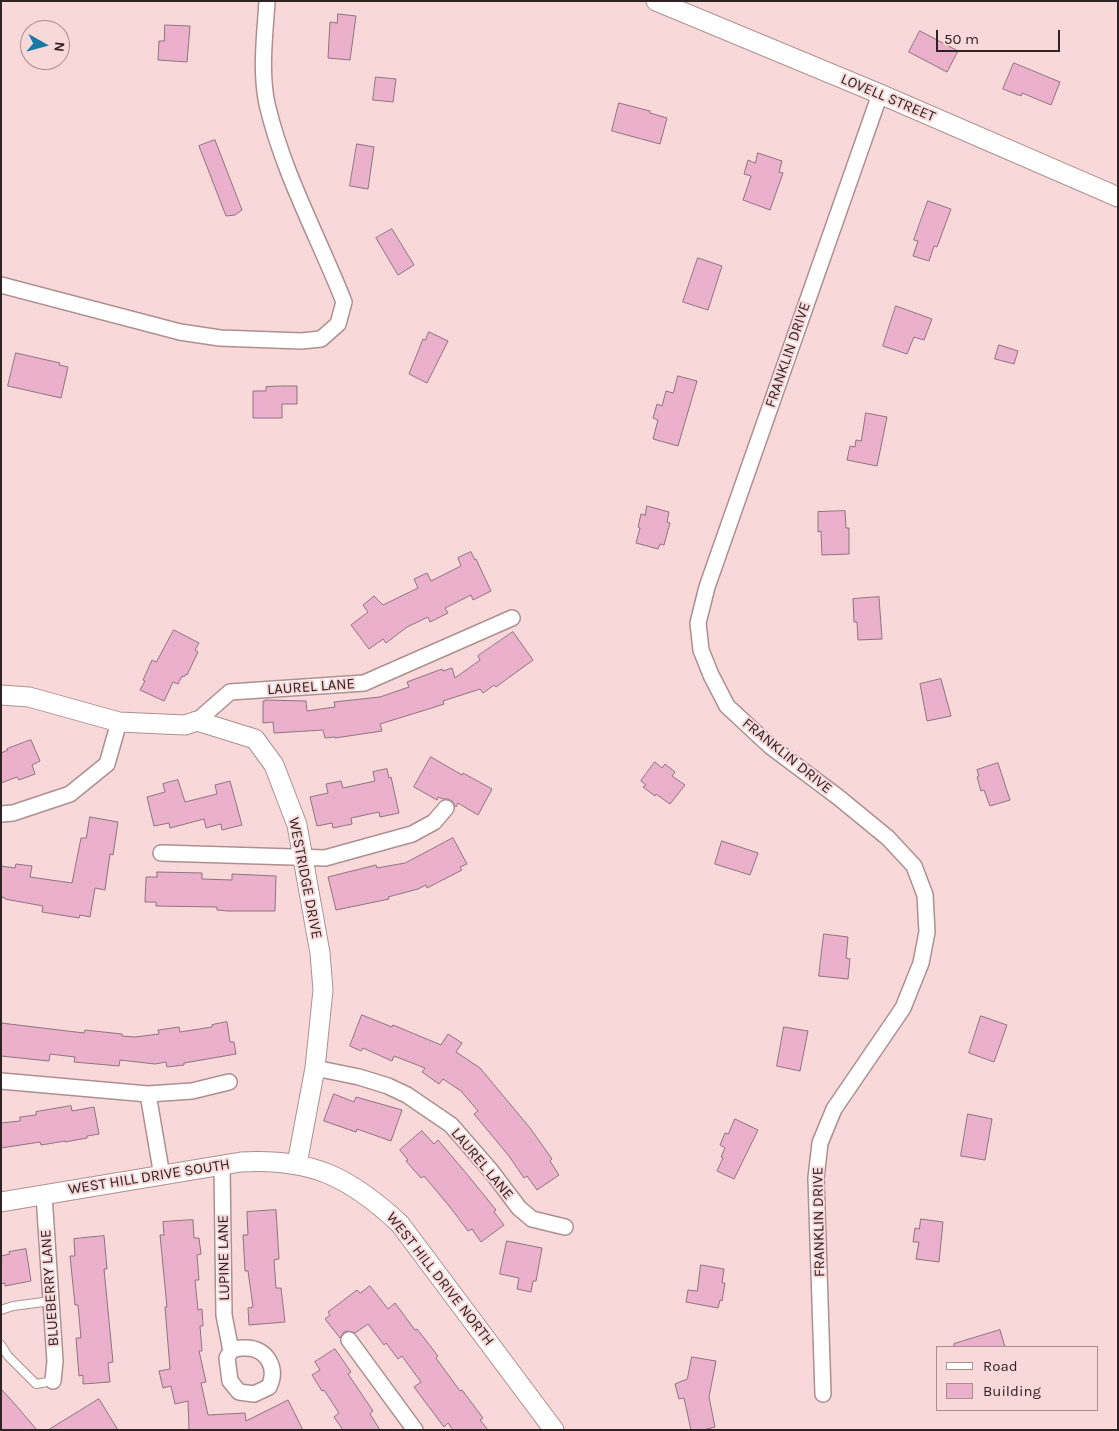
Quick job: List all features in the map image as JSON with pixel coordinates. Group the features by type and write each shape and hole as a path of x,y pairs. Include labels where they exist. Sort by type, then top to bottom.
{"street":[{"path":"1,286 180,332 220,338 322,340 338,324 344,302 284,158 267,102 263,62 267,1"},
{"name":"LOVELL STREET","path":"656,1 880,94 1118,197"},
{"name":"FRANKLIN DRIVE","path":"823,1394 816,1178 820,1143 834,1109 903,1008 921,963 927,932 925,895 914,866 888,838 838,797 770,746 727,706 701,650 698,623 706,587 880,94"},
{"name":"LAUREL LANE","path":"197,721 230,692 364,683 512,618"},
{"name":"WESTRIDGE DRIVE","path":"1,695 29,697 119,722 185,725 197,721 255,739 274,765 297,825 320,952 323,990 315,1068 297,1164"},
{"path":"1,814 14,813 70,794 107,764 119,722"},
{"path":"161,853 326,858 412,834 434,822 446,808"},
{"name":"LAUREL LANE","path":"315,1068 359,1077 388,1086 407,1095 451,1125 491,1171 519,1208 532,1219 565,1227"},
{"path":"1,1081 148,1094 192,1091 229,1082"},
{"path":"148,1094 162,1176"},
{"name":"WEST HILL DRIVE SOUTH","path":"1,1202 222,1165 257,1161 297,1164"},
{"name":"WEST HILL DRIVE NORTH","path":"297,1164 325,1172 354,1186 376,1202 400,1224 554,1430"},
{"name":"LUPINE LANE","path":"222,1165 224,1315 231,1351"},
{"name":"BLUEBERRY LANE","path":"44,1195 56,1369 53,1381"},
{"path":"350,1340 414,1430"}],"lane":[{"path":"1,1310 13,1306 51,1301"},
{"path":"1,1345 8,1356 36,1384 53,1381"}],"building":[{"path":"338,14 356,16 350,60 328,58 330,22 337,23"},
{"path":"165,25 190,26 187,62 158,60 159,41 164,41"},
{"path":"920,31 958,51 947,72 909,52"},
{"path":"1014,63 1060,82 1051,105 1022,93 1021,96 1003,89"},
{"path":"376,77 396,79 393,102 373,100"},
{"path":"619,103 650,111 650,113 667,118 660,144 612,131"},
{"path":"215,140 242,210 235,215 226,216 199,146"},
{"path":"357,144 374,147 368,189 350,186"},
{"path":"758,153 782,161 779,172 783,173 770,210 743,200 751,176 744,174 748,160 755,163"},
{"path":"928,201 951,209 937,247 934,246 929,261 913,256 918,241 914,240"},
{"path":"392,229 414,265 398,275 376,238"},
{"path":"698,258 722,266 708,310 683,302"},
{"path":"896,306 932,319 924,340 914,337 907,354 883,346"},
{"path":"429,332 448,341 427,383 409,374 423,339 425,340"},
{"path":"999,345 1018,351 1014,364 995,359"},
{"path":"16,353 60,363 59,365 68,367 61,398 8,386"},
{"path":"678,376 697,381 678,446 653,439 658,420 653,418 657,404 662,406 666,391 673,393"},
{"path":"297,386 297,404 282,404 282,418 253,418 253,391 266,391 266,387"},
{"path":"866,413 887,417 877,466 847,460 850,446 855,447 856,440 861,441"},
{"path":"647,506 669,512 667,522 670,523 664,545 660,544 658,549 636,543 641,514 645,515"},
{"path":"845,511 846,528 849,528 849,554 822,555 821,531 818,532 818,512"},
{"path":"471,552 491,591 473,600 471,595 445,608 448,613 430,622 428,617 407,627 386,643 383,639 369,649 351,625 368,612 363,605 374,596 383,605 418,588 414,579 427,573 431,581 461,566 458,558"},
{"path":"879,597 882,639 858,640 857,622 854,622 853,599"},
{"path":"174,630 199,643 195,650 198,652 187,675 182,676 178,684 173,682 164,701 140,690 152,660 156,662"},
{"path":"513,632 533,660 496,687 494,685 483,693 480,689 443,701 444,704 380,724 382,731 325,738 323,730 274,733 273,722 263,723 263,701 265,700 306,701 307,711 335,707 334,702 380,697 409,687 407,682 442,669 443,671 452,668 455,678 480,660 478,656"},
{"path":"941,679 951,716 927,721 920,684"},
{"path":"31,740 40,761 32,765 35,774 19,780 17,777 1,783 1,753"},
{"path":"431,757 462,775 463,773 492,789 478,815 458,803 456,807 448,799 438,797 437,800 414,787"},
{"path":"655,762 662,768 665,764 675,772 672,776 685,785 670,804 643,787 646,785 641,781"},
{"path":"998,763 1010,800 990,806 984,790 981,791 977,770"},
{"path":"387,769 389,778 391,777 399,813 380,817 379,812 351,818 352,824 333,828 332,823 317,826 310,797 328,793 326,784 341,781 343,788 375,781 373,772"},
{"path":"178,780 185,802 217,794 215,785 230,781 242,825 222,830 221,824 206,828 204,819 170,828 169,823 154,826 147,797 165,792 163,784"},
{"path":"90,817 118,822 113,855 110,854 105,890 95,888 90,917 80,915 79,918 42,912 43,906 1,897 1,866 15,868 16,864 32,866 30,877 72,883 81,838 86,838"},
{"path":"453,838 467,864 460,867 462,870 427,888 426,885 388,897 389,899 336,910 328,877 376,865 377,868 405,863"},
{"path":"722,841 758,853 750,875 715,864"},
{"path":"157,872 202,873 202,879 232,880 232,874 276,876 275,911 228,911 217,910 217,907 156,906 156,902 145,902 146,877 157,877"},
{"path":"824,934 848,937 846,958 850,959 848,979 819,976"},
{"path":"362,1015 392,1027 393,1025 441,1045 448,1034 462,1043 456,1052 480,1068 530,1128 552,1159 550,1161 559,1175 537,1190 527,1176 524,1178 509,1156 474,1114 478,1111 461,1091 443,1079 439,1084 422,1072 425,1068 394,1056 392,1061 363,1048 361,1051 350,1046"},
{"path":"981,1016 1007,1025 994,1062 969,1053"},
{"path":"227,1022 230,1042 234,1042 236,1054 184,1063 184,1065 167,1067 166,1062 155,1064 120,1060 119,1066 74,1062 75,1057 50,1054 49,1061 1,1056 1,1023 84,1033 85,1030 135,1037 159,1034 158,1030 179,1027 180,1032 212,1027 212,1025"},
{"path":"784,1027 808,1031 800,1071 777,1066"},
{"path":"334,1094 354,1102 356,1097 402,1110 391,1141 357,1129 356,1132 324,1121"},
{"path":"71,1106 72,1111 94,1107 99,1134 65,1142 41,1145 40,1142 1,1148 1,1123 20,1121 20,1117 36,1115 36,1112"},
{"path":"968,1114 992,1119 985,1160 961,1156"},
{"path":"735,1119 758,1130 734,1179 717,1171 725,1148 720,1145 725,1133 728,1134"},
{"path":"422,1131 434,1144 438,1140 496,1210 494,1212 504,1225 481,1242 472,1229 468,1231 424,1176 421,1178 406,1161 408,1160 400,1150"},
{"path":"276,1210 279,1259 274,1260 276,1288 281,1288 285,1322 249,1325 248,1308 253,1307 248,1271 245,1271 243,1235 248,1235 247,1212"},
{"path":"921,1219 943,1222 939,1262 916,1259 919,1242 913,1242 915,1228 919,1229"},
{"path":"193,1220 194,1238 199,1238 201,1254 197,1255 199,1280 195,1280 198,1310 202,1309 203,1326 200,1326 202,1351 199,1351 206,1382 201,1383 208,1415 245,1413 246,1421 288,1400 303,1430 189,1430 188,1401 175,1404 171,1386 163,1388 159,1371 170,1369 165,1307 167,1307 160,1235 164,1235 163,1222"},
{"path":"104,1236 107,1269 104,1269 113,1362 108,1363 110,1382 83,1384 83,1375 79,1376 76,1338 81,1338 78,1305 75,1305 70,1256 75,1256 74,1239"},
{"path":"507,1241 542,1248 536,1281 533,1281 531,1292 517,1289 519,1278 500,1274"},
{"path":"26,1249 31,1281 5,1286 5,1283 1,1284 1,1256 10,1254 9,1252"},
{"path":"701,1265 724,1269 722,1283 725,1283 722,1301 720,1300 718,1308 686,1302 688,1290 697,1291"},
{"path":"370,1286 388,1309 395,1303 415,1330 417,1329 438,1356 436,1358 460,1391 462,1390 483,1418 480,1420 488,1430 453,1430 448,1423 444,1427 414,1387 421,1382 402,1356 398,1359 386,1343 384,1345 368,1324 355,1333 344,1332 340,1338 325,1319 330,1315 328,1312 357,1290 360,1293"},
{"path":"1000,1330 1005,1346 954,1346 954,1344"},
{"path":"335,1349 351,1372 348,1374 373,1411 370,1414 380,1430 343,1430 334,1417 339,1413 312,1375 320,1370 315,1362"},
{"path":"692,1357 716,1361 709,1397 715,1427 703,1430 691,1430 684,1398 679,1399 675,1384 687,1379"},
{"path":"1,1389 13,1402 37,1430 1,1430"},
{"path":"99,1399 118,1430 48,1430 79,1411"}]}
